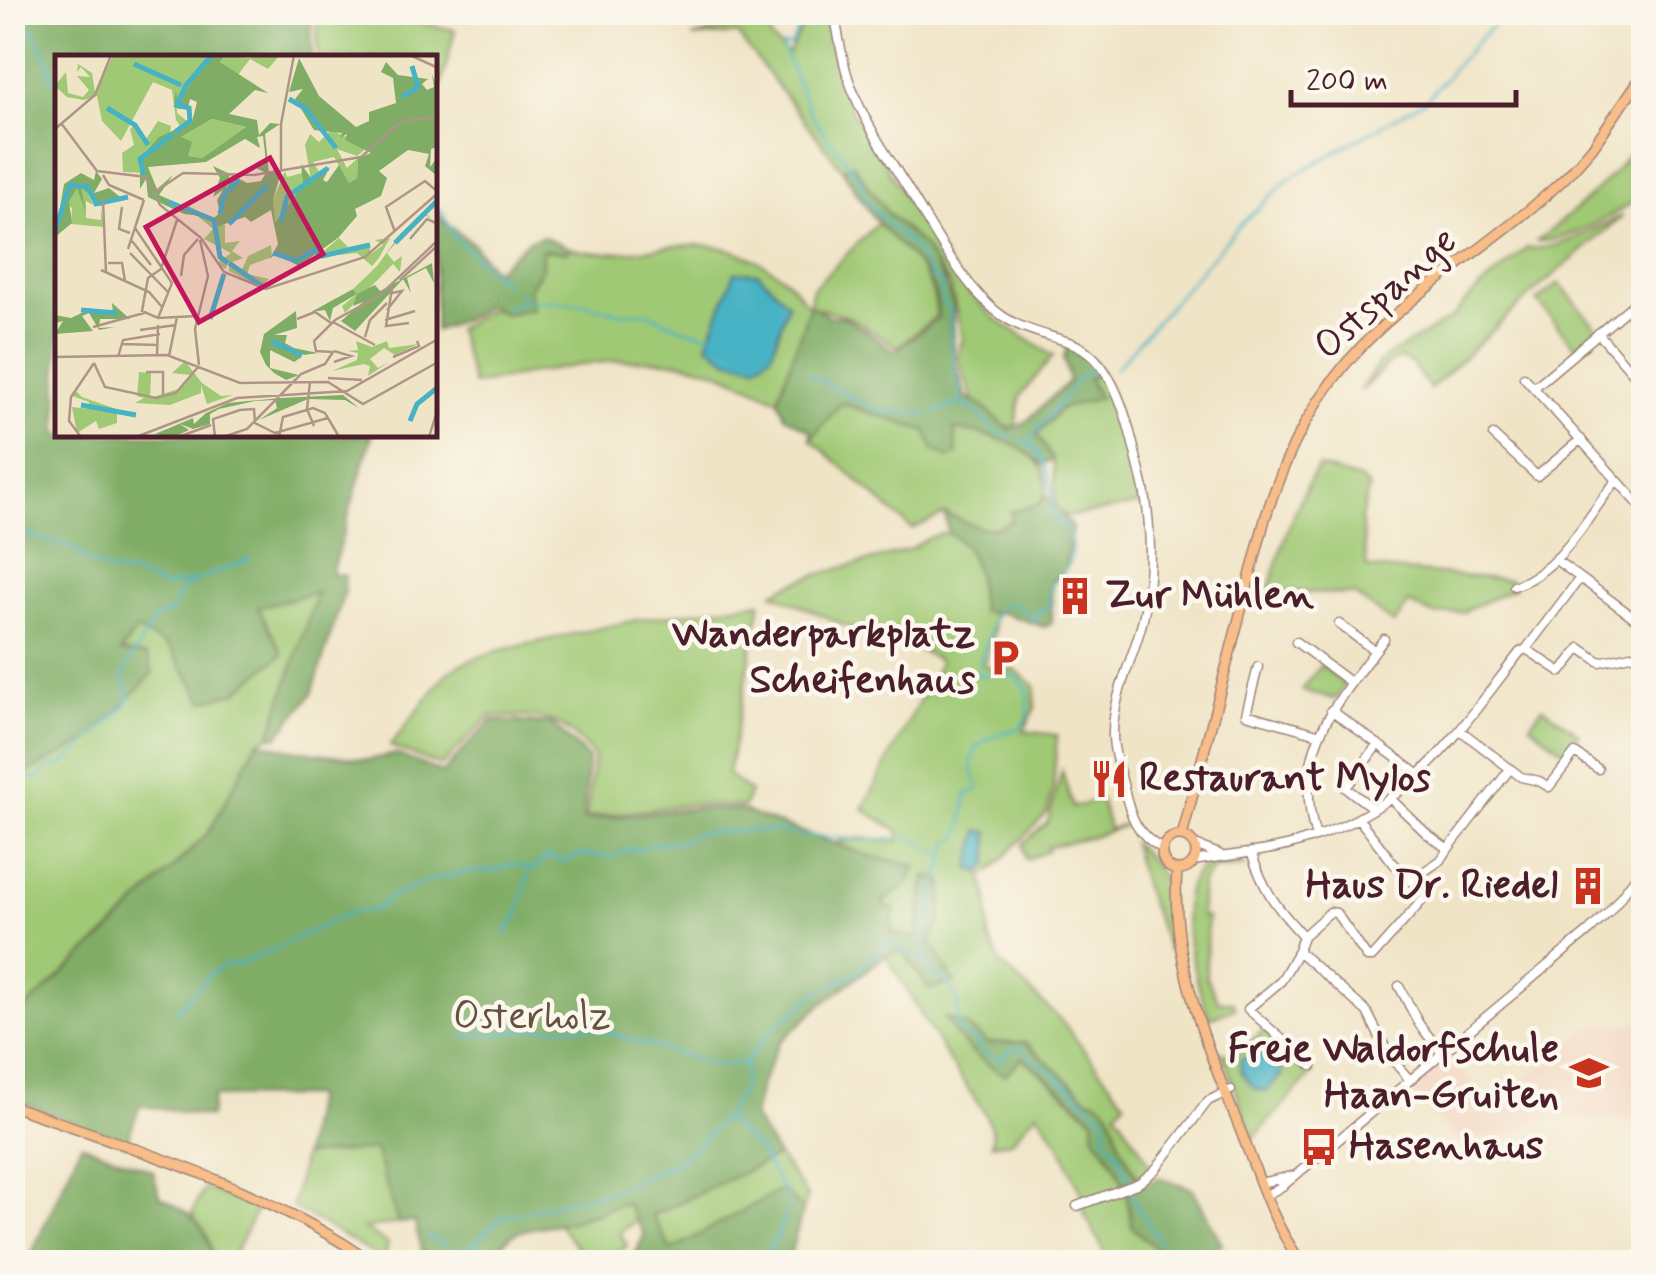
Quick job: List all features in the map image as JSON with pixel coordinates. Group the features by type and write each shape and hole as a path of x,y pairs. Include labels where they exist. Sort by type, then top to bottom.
{"main road":[{"name":"Ostspange","path":"1182,836 1264,519 1279,474 1303,424 1338,373 1377,331 1569,174 1643,75"},
{"path":"1182,836 1194,846 1194,861 1177,870 1165,863 1163,849 1170,839 1182,836"},
{"path":"1177,870 1177,923 1183,970 1265,1196 1287,1243 1301,1262"},
{"path":"12,1106 258,1197 322,1230 372,1262"}],"street":[{"path":"834,12 855,97 965,277 1010,322 1082,348 1098,359 1110,376 1144,487 1149,564 1142,621 1118,697 1112,737 1131,816 1140,832 1163,849"},
{"path":"1536,386 1644,295"},
{"path":"1598,333 1644,386"},
{"path":"1524,376 1644,510"},
{"path":"1494,434 1537,476 1581,439"},
{"path":"1514,586 1532,579 1556,560 1616,480"},
{"path":"1556,560 1644,625"},
{"path":"1194,861 1316,836 1374,809 1421,776 1580,578"},
{"path":"1338,624 1375,651"},
{"path":"1316,836 1307,788 1318,734 1384,639"},
{"path":"1526,649 1561,672 1580,648 1600,662 1638,653 1644,640"},
{"path":"1296,642 1351,682"},
{"path":"1258,667 1246,714 1318,734"},
{"path":"1332,710 1421,776"},
{"path":"1460,730 1521,777 1549,788 1576,753 1598,769"},
{"path":"1374,809 1346,788 1378,744"},
{"path":"1410,881 1440,860 1510,768"},
{"path":"1390,798 1448,850"},
{"path":"1312,1066 1248,1009 1280,982 1303,936 1324,915 1336,913 1366,957 1372,957 1427,896 1358,818"},
{"path":"1194,846 1223,854"},
{"path":"1251,852 1260,881 1273,904 1303,936"},
{"path":"1265,1196 1589,931 1644,866"},
{"path":"1298,951 1367,1012 1390,1056 1409,1080"},
{"path":"1399,986 1419,1024 1441,1052"},
{"path":"1077,1206 1128,1188 1155,1170 1208,1100 1228,1092"},
{"path":"1260,1183 1292,1176"}],"shaded area":[{"name":"Freie Waldorfschule Haan-Gruiten","path":"1643,1023 1643,1119 1543,1119 1511,1136 1453,1137 1411,1090 1450,1057 1493,1106 1591,1026"}],"green space":[{"path":"22,13 311,13 312,55 55,55 55,438 371,438 331,574 345,576 344,592 312,694 277,737 270,736 317,592 258,607 283,654 236,692 204,701 169,647 136,630 121,652 147,656 153,673 91,739 13,780 12,56 21,57"},
{"path":"317,13 373,13 455,30 438,98 438,55 318,55"},
{"path":"810,13 825,13 851,110 945,260 968,292 997,320 1053,356 1021,395 1015,426 1003,427 973,400 957,355 963,339 950,285 924,247 888,214 853,164 842,169 737,34 692,38 762,19 773,41 788,54"},
{"path":"1643,101 1643,194 1593,225 1562,237 1537,241 1592,194 1630,152 1637,133 1635,109"},
{"path":"853,164 888,214 924,247 945,282 953,304 954,357 966,398 980,404 1010,430 1027,421 1069,381 1064,359 1067,345 1092,361 1101,373 1088,379 1099,398 1060,409 1037,435 1053,460 1042,465 1001,440 954,429 957,454 949,458 934,450 926,431 841,403 811,439 811,431 785,416 778,399 810,305 830,317 844,317 895,351 938,318 937,302 926,275 877,221 842,169"},
{"path":"438,213 473,244 494,271 529,240 543,236 570,248 568,252 542,250 542,268 529,289 532,309 505,314 487,305 472,316 438,330"},
{"path":"1623,216 1528,297 1430,389 1412,364 1400,358 1360,391 1380,361 1453,317 1527,248 1564,242"},
{"path":"878,223 925,276 936,316 898,347 849,317 810,306 778,399 713,370 654,360 593,363 473,385 457,329 492,308 505,314 535,277 542,250 568,252 570,248 608,253 682,245 719,247 774,270 810,305 812,289"},
{"path":"1559,283 1598,329 1576,348 1537,301"},
{"path":"1101,373 1111,396 1139,505 1066,517 1056,508 1053,460 1037,436 1060,409 1098,398 1088,378"},
{"path":"841,403 927,431 934,450 953,429 1011,443 1035,459 1043,470 1045,495 1033,508 993,528 976,528 945,514 912,529 811,439"},
{"path":"1318,467 1360,479 1369,487 1361,519 1367,568 1511,580 1514,588 1463,612 1434,615 1409,603 1394,624 1355,595 1269,591 1295,512"},
{"path":"1046,494 1072,528 1065,570 1052,581 1051,623 1045,627 1003,613 981,612 975,566 965,547 948,533 945,514 979,527 994,528 1012,520 1010,512 1040,504"},
{"path":"948,533 971,556 981,611 993,613 994,632 984,666 1015,670 1035,686 1035,708 1024,731 1057,735 1047,813 982,876 988,898 989,938 1001,964 1060,1019 1125,1102 1116,1111 1153,1168 1139,1179 1121,1148 1113,1123 1025,1042 988,1043 967,1026 955,1036 1022,1057 1095,1120 1093,1133 1120,1177 1132,1227 1171,1262 1110,1262 1084,1213 1082,1194 1059,1143 1037,1112 1011,1141 991,1144 993,1134 986,1115 886,955 930,941 941,920 943,882 926,877 916,939 891,932 881,903 908,883 867,855 834,843 859,838 898,842 899,831 863,809 940,661 909,645 879,641 773,593"},
{"path":"318,592 270,736 258,741 209,832 13,1020 13,780 91,739 120,652 136,630 169,646 257,607"},
{"path":"761,602 728,774 750,792 744,807 693,804 586,818 594,757 570,732 537,718 490,716 441,766 390,746 446,674 461,664 493,652 636,620"},
{"path":"1321,665 1345,685 1335,699 1302,690"},
{"path":"1543,707 1579,734 1565,752 1530,724"},
{"name":"Osterholz","path":"492,720 552,724 588,758 583,820 696,808 740,810 867,855 916,866 908,883 882,903 895,911 891,932 916,938 926,876 943,881 941,920 930,941 955,983 929,989 903,951 886,955 779,1043 760,1086 753,1117 778,1156 652,1215 671,1250 782,1189 803,1210 788,1262 624,1262 636,1253 644,1235 626,1203 515,1234 496,1254 498,1262 419,1262 422,1255 415,1222 398,1223 375,1149 303,1156 314,1096 213,1097 210,1117 140,1105 126,1144 13,1098 13,1020 209,832 258,741 368,760 396,754 442,773"},
{"path":"1062,771 1073,808 1100,799 1109,829 1128,824 1047,847 1048,851 1026,859 1023,844 1048,822"},
{"path":"1132,843 1163,880 1169,952 1143,884"},
{"path":"1237,862 1246,866 1213,869 1201,883 1201,917 1207,917 1206,978 1219,1002 1233,1002 1235,1008 1209,1018 1189,942 1186,900 1190,883 1203,867"},
{"path":"945,1018 967,1026 988,1043 1025,1042 1088,1098 1104,1105 1143,1186 1160,1177 1193,1189 1222,1244 1205,1255 1208,1262 1171,1262 1132,1227 1120,1177 1093,1133 1095,1120 1087,1112 1023,1057 1005,1075 987,1064 963,1044"},
{"path":"1265,1029 1313,1072 1254,1138 1221,1052 1233,1057"},
{"path":"81,1144 153,1171 159,1196 188,1214 203,1230 211,1250 210,1262 28,1262"},
{"path":"375,1149 398,1223 364,1229 388,1244 384,1260 292,1207 303,1156"},
{"path":"778,1156 807,1196 803,1210 782,1190 671,1250 652,1215"},
{"path":"204,1188 257,1209 230,1262 218,1262 192,1213"},
{"path":"626,1202 636,1221 620,1232 627,1246 606,1262 588,1262 558,1224"}],"water":[{"path":"735,272 758,273 788,303 772,353 757,365 729,360 707,344"},
{"path":"979,830 989,833 989,863 980,872 970,869"},
{"path":"1268,1054 1280,1065 1281,1075 1267,1091 1256,1090 1241,1068 1241,1059"}],"waterway":[{"path":"23,12 51,66 48,75 55,80"},
{"path":"807,12 791,45 782,46 812,117 861,180 875,211 919,255 930,277 940,281 944,305 950,308 952,351 962,403 1011,438"},
{"path":"1115,369 1236,229 1290,178 1426,100 1507,12"},
{"path":"438,208 455,237 506,284"},
{"path":"517,292 526,300 586,304 621,313 645,312 681,328 711,335"},
{"path":"505,308 522,302"},
{"path":"1028,442 1082,374 1092,370"},
{"path":"808,374 879,411 928,414"},
{"path":"935,412 962,403"},
{"path":"1019,439 1030,445 1044,462 1055,522 1066,525 1072,551 1068,566 1050,586 1049,607 1037,611 1039,617 1034,623 1028,613 1009,603 997,609 977,673 982,677 994,671 1018,678 1029,692 1028,718 1019,729 987,739 974,752 973,773 978,786 976,792 968,792 960,834 950,842 932,890 937,899 930,906 925,963 954,994 959,1027 977,1041 979,1050 1000,1061 1012,1048 1024,1049 1031,1059 1105,1118 1106,1139 1116,1150 1131,1183"},
{"path":"12,533 76,549 85,559 111,572 135,574 163,587 191,581"},
{"path":"12,780 39,778 49,767 65,764 126,705 130,694 123,680 127,667 155,618 169,613 187,587 250,559"},
{"path":"176,1011 210,974 227,964 236,965 273,950 346,914 376,909 389,898 431,880 473,871 496,871 511,864 534,869 548,856 564,862 579,855 614,856 627,849 683,841 698,833 776,830 794,835"},
{"path":"799,835 898,838"},
{"path":"905,835 913,840"},
{"path":"918,842 947,858"},
{"path":"505,935 518,915 529,872"},
{"path":"830,987 856,972 888,942 925,963"},
{"path":"428,1236 450,1250 466,1251 502,1217 623,1187 674,1163 694,1149 728,1113 743,1088 746,1062 771,1030 825,987"},
{"path":"463,1036 561,1027 594,1028 704,1062 743,1063"},
{"path":"724,1119 757,1148 788,1199"},
{"path":"1132,1191 1139,1210 1171,1262"},
{"path":"755,1262 775,1242 788,1207"},
{"path":"474,1244 485,1262"}],"railway":[{"path":"1632,12 1644,19"}],"place":[{"name":"Zur Mühlen","path":"1075,596"},
{"name":"Wanderparkplatz Scheifenhaus","path":"1005,658"},
{"name":"Restaurant Mylos","path":"1109,779"},
{"name":"Haus Dr. Riedel","path":"1588,886"},
{"name":"Freie Waldorfschule Haan-Gruiten","path":"1589,1073"},
{"name":"Hasenhaus","path":"1319,1147"}]}
